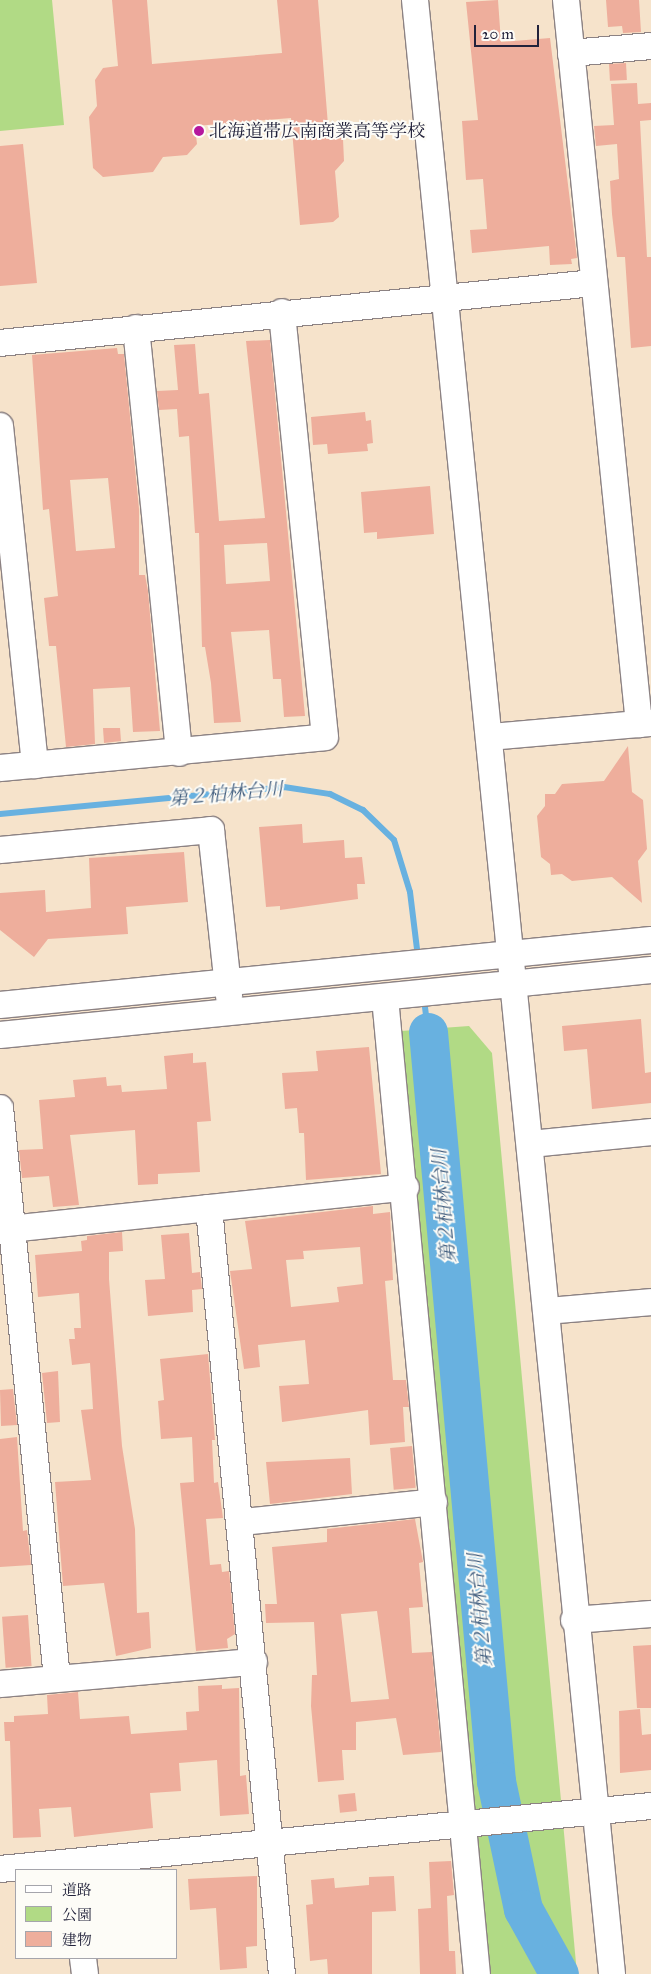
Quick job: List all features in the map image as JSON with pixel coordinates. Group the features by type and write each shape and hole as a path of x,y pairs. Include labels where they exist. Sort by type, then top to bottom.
{"street":[{"path":"415,0 516,985 574,1620 614,1972"},
{"path":"490,738 645,724 594,282 566,0"},
{"path":"571,53 651,46"},
{"path":"0,343 282,312 594,282"},
{"path":"0,768 179,753 325,737 282,312"},
{"path":"136,328 179,753"},
{"path":"0,426 35,766"},
{"path":"0,850 211,830 231,1012"},
{"path":"0,1005 227,981 441,963 651,940"},
{"path":"0,1035 444,993 651,970"},
{"path":"393,998 406,1187 434,1502 474,1825 477,1974"},
{"path":"0,1108 7,1229 57,1678"},
{"path":"531,1144 651,1132"},
{"path":"7,1229 406,1187"},
{"path":"209,1208 242,1522 282,1974"},
{"path":"547,1311 651,1302"},
{"path":"242,1522 434,1502"},
{"path":"574,1620 651,1614"},
{"path":"0,1684 254,1662"},
{"path":"0,1869 74,1866 269,1844 651,1806"},
{"path":"83,1959 85,1974"}],"green space":[{"path":"0,0 52,0 64,125 0,131"},
{"path":"469,1026 492,1053 577,1974 488,1974 401,1031"}],"building":[{"path":"112,0 147,0 152,64 282,53 277,0 318,0 328,125 343,139 344,161 335,171 339,217 333,222 300,225 291,118 195,126 197,144 187,155 163,157 153,172 103,177 93,168 89,117 97,106 95,80 103,68 118,66"},
{"path":"498,0 501,42 550,38 577,258 571,259 572,264 550,265 549,246 472,253 470,230 487,229 483,179 466,180 462,121 478,120 466,2"},
{"path":"606,0 639,0 641,32 623,33 622,26 608,27"},
{"path":"626,63 627,80 610,81 609,64"},
{"path":"637,83 638,104 651,103 651,120 640,121 647,257 651,257 651,346 631,348 625,257 617,257 612,214 610,181 619,179 617,144 596,146 594,126 614,125 611,84"},
{"path":"23,144 37,283 0,286 0,146"},
{"path":"270,340 305,716 284,717 281,679 273,679 269,630 231,632 241,722 214,723 211,683 205,647 202,647 199,533 195,533 189,436 179,437 177,409 159,410 157,391 178,390 174,345 195,344 199,394 209,393 219,521 265,518 246,341","holes":["267,543 270,581 226,584 224,545"]},
{"path":"117,348 118,354 124,354 139,509 139,575 145,575 148,591 160,731 133,732 130,687 93,689 95,744 66,747 56,646 49,646 44,598 58,596 49,509 43,510 32,355","holes":["108,478 115,548 76,551 70,480"]},
{"path":"365,412 366,421 371,420 373,443 367,444 368,451 328,454 327,444 313,445 311,417"},
{"path":"430,486 434,534 377,539 377,532 364,533 361,492"},
{"path":"103,728 120,728 121,741 104,743"},
{"path":"628,746 632,792 643,800 647,849 638,861 642,903 612,877 572,881 562,874 551,875 550,864 541,857 537,816 545,806 545,794 555,794 562,784 604,781"},
{"path":"302,824 303,843 344,840 345,858 362,857 365,884 357,884 358,899 280,910 280,906 266,907 259,827"},
{"path":"184,852 188,902 126,907 128,934 48,939 34,957 0,930 0,893 45,890 46,912 91,908 89,858"},
{"path":"641,1019 645,1073 651,1072 651,1103 592,1109 587,1049 564,1051 562,1026"},
{"path":"369,1047 381,1174 306,1180 304,1133 299,1133 297,1108 285,1109 282,1073 318,1071 316,1051"},
{"path":"193,1053 193,1063 206,1062 211,1121 197,1122 200,1172 158,1174 158,1184 138,1185 135,1130 70,1135 79,1205 53,1207 49,1176 22,1178 19,1150 43,1149 39,1100 75,1097 73,1080 106,1077 107,1086 121,1085 122,1092 167,1089 164,1056"},
{"path":"373,1206 373,1214 390,1212 393,1280 385,1281 393,1380 406,1380 409,1407 403,1407 405,1442 370,1445 368,1410 282,1422 279,1386 309,1384 305,1340 258,1345 260,1367 244,1369 230,1271 252,1269 245,1221","holes":["360,1247 363,1284 337,1287 339,1302 291,1307 286,1260 304,1259 303,1251"]},
{"path":"122,1232 123,1251 109,1252 109,1279 122,1446 135,1529 137,1613 149,1612 151,1648 116,1656 104,1583 63,1586 55,1482 91,1480 81,1410 93,1409 90,1363 72,1365 69,1339 75,1339 74,1328 81,1328 79,1293 38,1297 35,1255 82,1251 81,1241 87,1240 87,1236"},
{"path":"189,1233 192,1273 200,1272 202,1289 192,1290 193,1312 148,1316 145,1280 165,1279 161,1235"},
{"path":"208,1354 215,1440 212,1440 214,1483 218,1482 223,1518 206,1519 210,1565 221,1564 222,1572 229,1571 235,1634 227,1639 228,1648 196,1651 180,1483 194,1482 192,1437 161,1439 158,1401 164,1400 160,1359"},
{"path":"58,1371 60,1422 47,1423 42,1373"},
{"path":"13,1389 17,1425 1,1426 0,1390"},
{"path":"17,1437 23,1531 27,1530 31,1565 0,1567 0,1439"},
{"path":"412,1446 416,1488 394,1490 390,1448"},
{"path":"350,1458 352,1494 270,1504 266,1462"},
{"path":"415,1519 423,1562 419,1563 423,1607 409,1608 412,1653 432,1652 441,1752 403,1755 396,1718 356,1722 356,1750 342,1750 344,1780 318,1782 311,1706 312,1675 317,1675 314,1622 266,1623 265,1604 277,1604 272,1547 327,1542 327,1529","holes":["377,1611 389,1699 351,1702 341,1614"]},
{"path":"28,1615 32,1666 6,1668 2,1617"},
{"path":"651,1645 651,1708 637,1708 633,1646"},
{"path":"222,1685 222,1689 239,1688 240,1776 246,1775 249,1814 220,1816 217,1760 179,1763 181,1791 150,1793 153,1828 74,1837 71,1807 39,1809 41,1837 13,1838 10,1741 5,1741 4,1722 14,1722 14,1716 48,1714 47,1695 78,1692 80,1719 129,1716 131,1734 187,1730 186,1712 199,1711 198,1686"},
{"path":"640,1709 642,1735 651,1734 651,1770 620,1773 619,1711"},
{"path":"355,1793 357,1811 340,1813 338,1795"},
{"path":"451,1861 454,1895 447,1896 449,1951 455,1951 456,1974 420,1974 418,1909 431,1908 429,1862"},
{"path":"257,1876 257,1946 246,1947 247,1968 220,1970 216,1908 190,1910 188,1879"},
{"path":"394,1876 396,1911 372,1912 372,1974 328,1974 327,1959 310,1961 306,1905 313,1904 311,1880 334,1878 335,1888 369,1885 369,1877"}],"waterway":[{"name":"第２柏林台川","path":"0,814 284,787 330,794 363,810 394,840 410,892 418,957"},
{"name":"第２柏林台川","path":"424,999 428,1032"},
{"name":"第２柏林台川","path":"428,1032 496,1781 523,1909 559,1974"}],"place":[{"name":"北海道帯広南商業高等学校","path":"199,131"}]}
